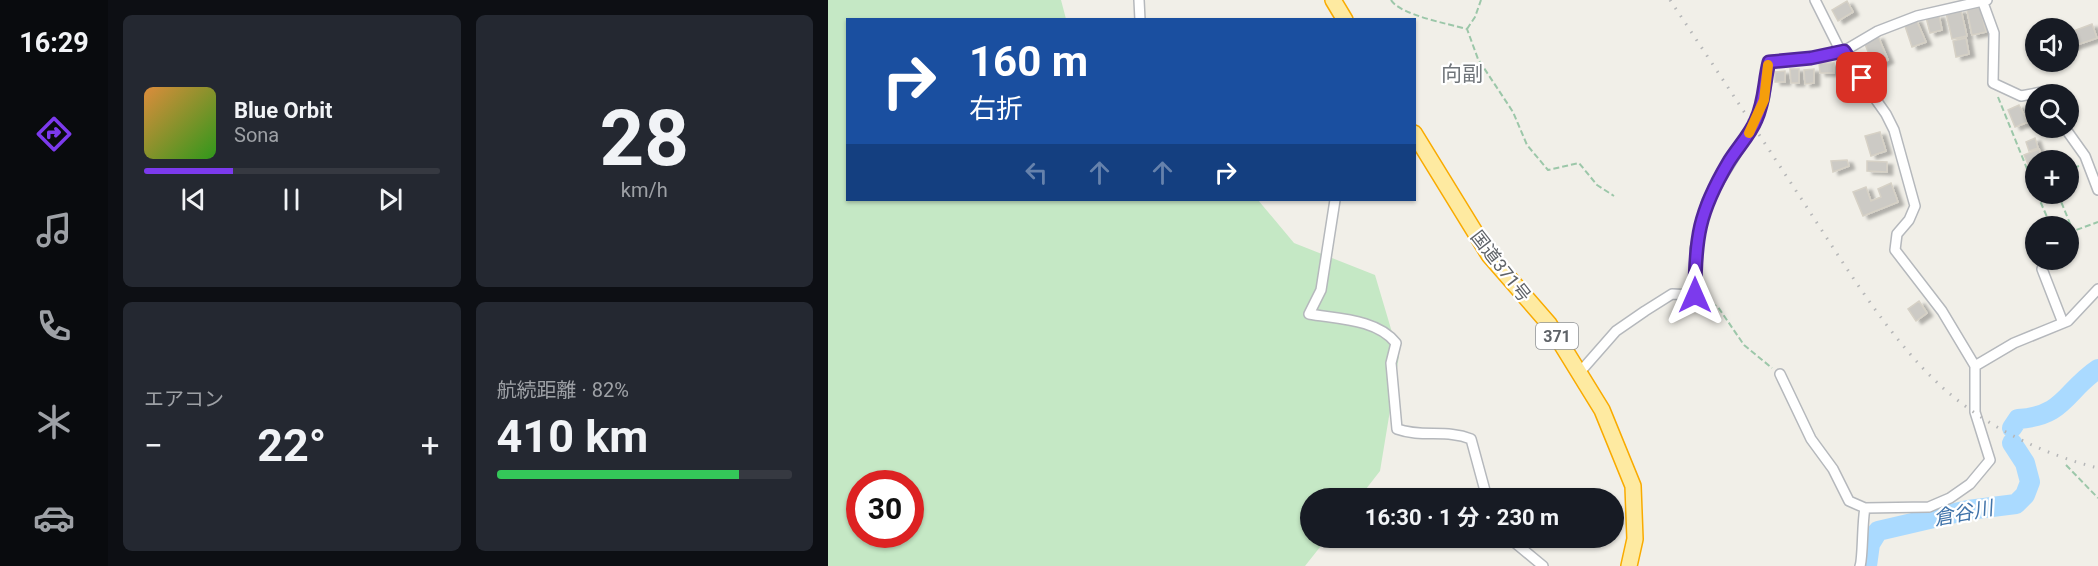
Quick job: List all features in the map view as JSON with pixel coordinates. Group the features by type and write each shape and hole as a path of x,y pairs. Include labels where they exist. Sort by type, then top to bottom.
{"highway":[{"path":"1333,0 1344,18"},
{"name":"国道371号","path":"1416,136 1489,255 1549,324 1602,410 1633,486 1635,539 1629,566"}],"street":[{"path":"1139,0 1140,18"},
{"path":"1780,374 1811,439 1833,469 1849,501 1864,508 1929,507 1950,498 1970,484 1990,460 1975,412 1975,366 1942,311 1895,250 1897,234 1909,220 1915,206 1894,130 1844,51 1838,46 1815,0"},
{"path":"1580,372 1616,331 1645,311 1672,294 1695,295 1695,249 1707,201 1730,160 1755,123 1764,100 1769,62 1811,58 1844,51 1878,31 1917,16 1984,0 1994,33 1993,83 2021,96 2025,95"},
{"path":"2072,138 2085,156 2098,190"},
{"path":"1335,201 1322,290 1309,314 1363,323 1387,333 1396,343 1391,363 1398,429 1411,434 1457,433 1471,439 1484,488"},
{"path":"2042,270 2063,323"},
{"path":"1975,366 2014,343 2068,321 2098,289"},
{"path":"1860,566 1863,560 1860,543 1864,508"},
{"path":"1521,548 1543,566"}],"path":[{"path":"1391,0 1395,6 1416,15 1467,29"},
{"path":"1467,29 1475,17 1481,0"},
{"path":"1467,29 1478,59 1498,85 1527,145 1541,164 1548,170 1579,163 1597,185 1614,196"},
{"path":"1993,83 2025,164"},
{"path":"2079,229 2098,222"},
{"path":"1695,295 1718,307 1744,345 1780,374"},
{"path":"2066,465 2098,498"}],"green space":[{"path":"828,0 1061,0 1066,18 846,18 846,201 1259,201 1294,243 1375,275 1399,356 1380,471 1367,488 1300,488 1300,548 1319,548 1305,566 828,566"}],"building":[{"path":"1847,1 1853,12 1838,21 1832,10"},
{"path":"1980,7 1986,32 1972,35 1967,10"},
{"path":"1961,10 1967,36 1952,39 1946,13"},
{"path":"1939,15 1942,30 1930,33 1926,17"},
{"path":"1916,19 1926,42 1912,47 1904,23"},
{"path":"2092,24 2097,38 2079,44 2079,29"},
{"path":"1878,36 1888,60 1872,68 1864,42"},
{"path":"1966,38 1969,54 1956,57 1953,41"},
{"path":"1819,63 1834,63 1834,73 1820,73"},
{"path":"1790,69 1799,69 1799,83 1791,83"},
{"path":"1814,69 1814,83 1805,84 1804,70"},
{"path":"1785,71 1785,82 1775,82 1775,72"},
{"path":"1839,77 1858,77 1857,89 1838,88"},
{"path":"2019,105 2025,116 2025,123 2015,127 2008,110"},
{"path":"1880,132 1886,151 1871,156 1865,136"},
{"path":"2035,138 2038,148 2029,150 2026,142"},
{"path":"1847,160 1849,166 1833,172 1831,161"},
{"path":"1867,161 1887,162 1887,172 1867,171"},
{"path":"1891,183 1898,202 1863,216 1853,192 1866,187 1871,201 1881,197 1878,189"},
{"path":"1919,301 1927,313 1916,321 1908,309"}],"waterway":[{"name":"倉谷川","path":"2012,428 2018,419 2034,417 2055,408 2098,369"},
{"name":"倉谷川","path":"1867,566 1870,544 1878,531 1968,510 2016,504 2025,495 2030,482 2025,463 2012,443"}],"railway":[{"path":"1670,0 1853,279 1887,326 1923,369 1959,401 1995,426 2035,447 2098,468"}],"slow traffic":[{"path":"1749,133 1764,100 1768,65"}],"district":[{"name":"向副","path":"1462,74"}],"route":[{"path":"1695,295 1695,249 1707,201 1730,160 1755,123 1764,100 1769,62 1775,59 1811,58 1844,51 1862,78"}]}
